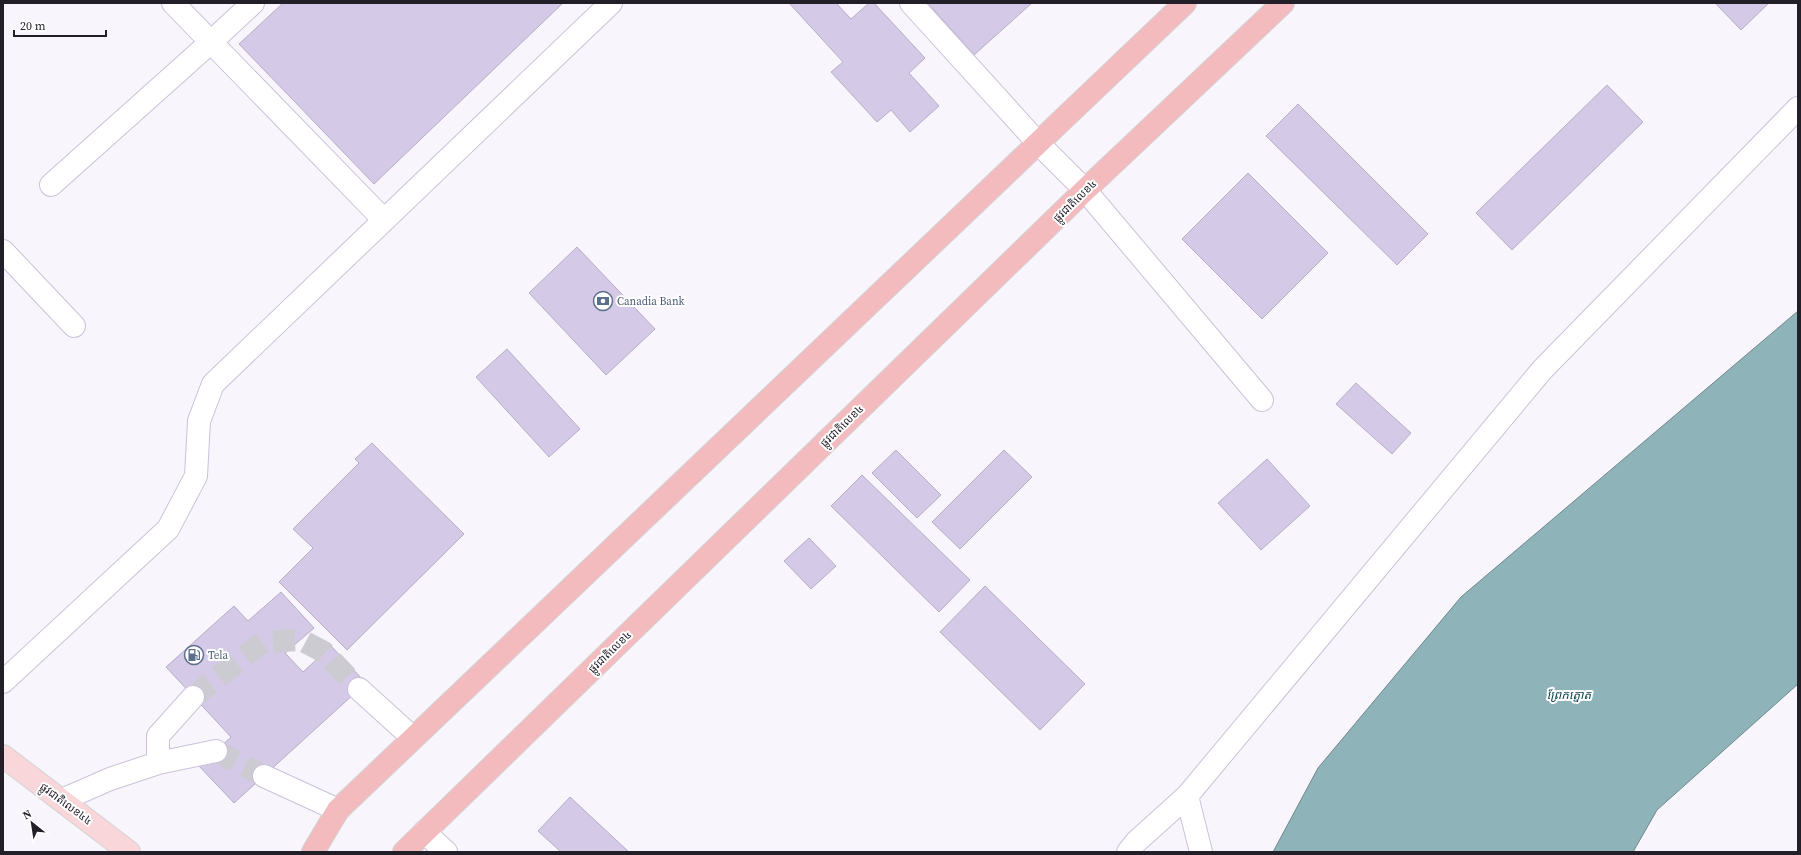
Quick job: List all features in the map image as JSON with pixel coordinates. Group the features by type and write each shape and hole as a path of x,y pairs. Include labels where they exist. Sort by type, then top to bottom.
{"highway":[{"path":"313,852 338,810 1185,3"},
{"name":"ផ្លូវជាតិលេខ៤","path":"404,852 1085,190 1283,3"}],"main road":[{"name":"ផ្លូវជាតិលេខ៤៤","path":"3,756 129,852"}],"street":[{"path":"173,3 384,220"},
{"path":"51,185 212,42 253,3"},
{"path":"3,682 168,529 196,476 199,421 213,384 611,3"},
{"path":"911,3 1038,143 1085,190 1262,400"},
{"path":"1128,852 1136,842 1187,796 1542,370 1798,108"},
{"path":"3,251 74,326"},
{"path":"359,689 413,738"},
{"path":"158,762 158,736 194,697"},
{"path":"62,800 110,779 158,762 216,751"},
{"path":"264,776 338,810"},
{"path":"1187,796 1201,852"},
{"path":"424,832 446,852"}],"water":[{"name":"ព្រែកត្នោត","path":"1798,311 1798,684 1657,810 1633,852 1273,852 1318,768 1461,597"}],"building":[{"path":"283,3 563,3 374,184 239,44"},
{"path":"789,3 836,3 851,19 869,3 874,3 925,58 909,73 939,106 910,132 891,110 877,122 831,72 843,62"},
{"path":"928,3 1032,3 974,55"},
{"path":"1715,3 1769,3 1741,30"},
{"path":"1607,85 1643,122 1512,250 1476,213"},
{"path":"1298,104 1428,234 1397,265 1266,136"},
{"path":"1248,173 1328,253 1262,319 1182,239"},
{"path":"577,247 655,329 606,375 529,293"},
{"path":"507,349 580,429 549,457 476,377"},
{"path":"1356,383 1411,433 1392,454 1336,404"},
{"path":"372,443 464,534 347,650 279,582 313,548 293,529 359,463 355,459"},
{"path":"896,450 941,495 917,518 872,473"},
{"path":"1004,450 1032,477 960,549 932,522"},
{"path":"1267,459 1310,506 1261,550 1218,503"},
{"path":"862,475 970,580 939,612 831,506"},
{"path":"809,538 836,566 811,589 784,561"},
{"path":"985,586 1085,684 1040,730 940,632"},
{"path":"281,592 314,628 285,653 303,672 331,646 366,683 234,803 199,766 231,737 166,667 234,606 248,621"},
{"path":"570,797 629,852 561,852 538,831"}],"tunnel":[{"path":"193,697 263,642 301,640 324,652 359,689"},
{"path":"216,751 264,776"}],"place":[{"name":"Canadia Bank","path":"603,301"},
{"name":"Tela","path":"194,655"}]}
